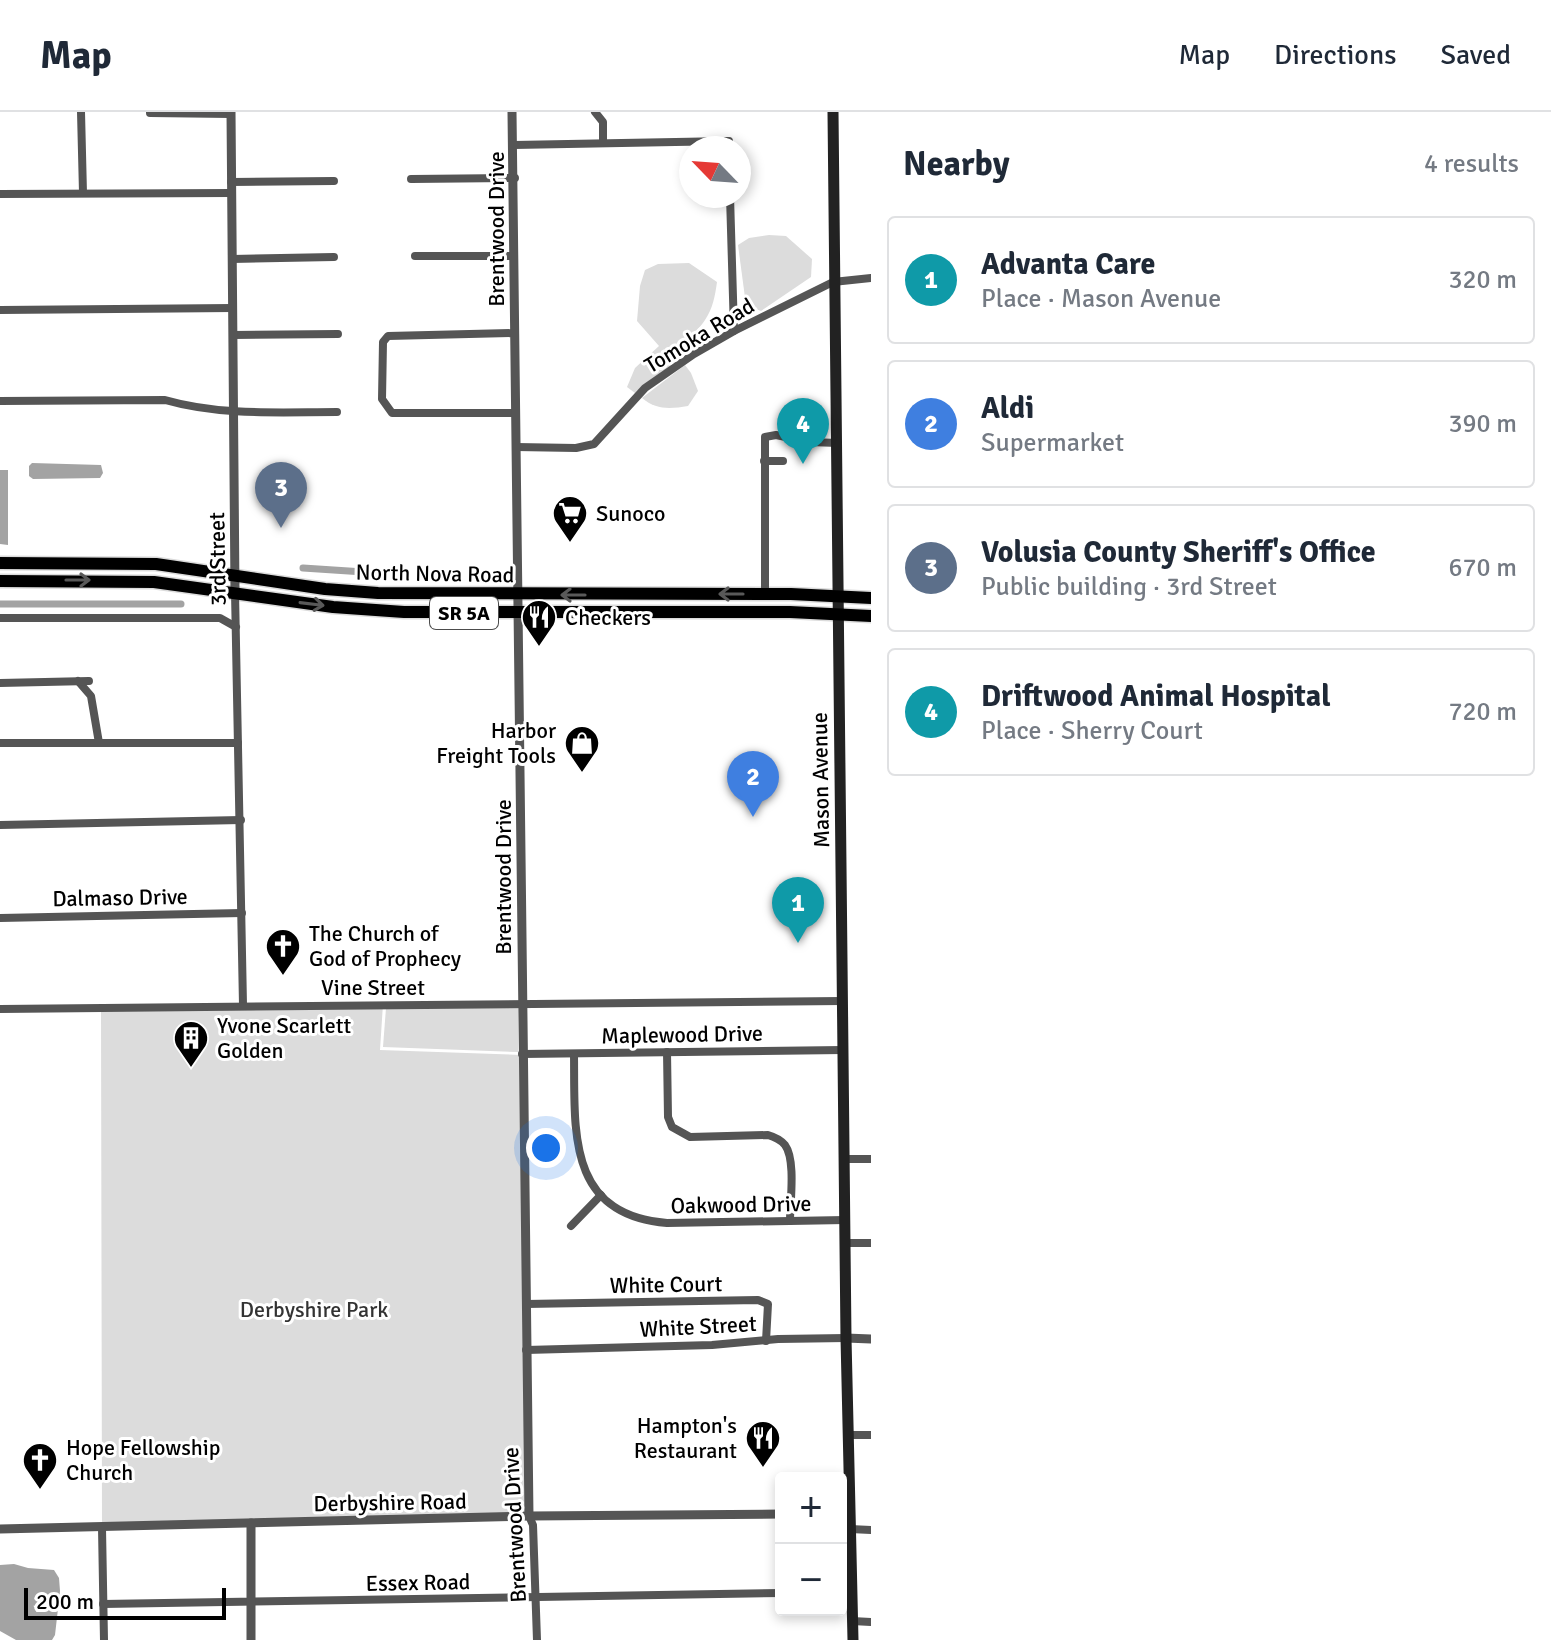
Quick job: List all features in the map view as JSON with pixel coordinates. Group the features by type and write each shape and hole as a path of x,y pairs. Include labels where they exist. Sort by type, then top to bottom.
{"main road":[{"name":"Mason Avenue","path":"833,112 846,1472"},
{"name":"North Nova Road","path":"0,563 129,562 348,591 518,595 765,594 871,598"},
{"name":"North Nova Road","path":"0,581 130,580 368,610 871,616"},
{"path":"619,612 628,604 651,595"},
{"name":"Mason Avenue","path":"847,1520 850,1529 847,1576"},
{"name":"Mason Avenue","path":"847,1597 853,1640"}],"street":[{"path":"81,112 83,193"},
{"name":"Brentwood Drive","path":"512,112 526,1350 529,1516 533,1525 537,1640"},
{"path":"595,112 603,122 603,142"},
{"path":"150,113 231,113"},
{"name":"3rd Street","path":"231,113 234,574 243,1005"},
{"path":"514,145 679,144"},
{"path":"411,179 515,178"},
{"path":"0,194 231,188 334,181"},
{"path":"730,208 734,331"},
{"path":"415,256 514,256"},
{"path":"232,259 334,257"},
{"name":"Tomoka Road","path":"516,447 576,448 594,444 645,388 694,354 833,282 871,278"},
{"path":"0,310 233,308"},
{"path":"514,333 388,336 383,342 382,399 392,413 515,413"},
{"path":"233,335 338,334"},
{"path":"0,401 165,400 188,407 234,412 337,412"},
{"path":"765,594 765,437 776,435 810,442 838,443"},
{"path":"764,461 783,461"},
{"path":"220,618 235,607"},
{"path":"0,618 220,618 236,627"},
{"path":"78,681 91,696 99,743"},
{"path":"0,683 89,681"},
{"path":"0,743 238,743"},
{"path":"0,825 241,820"},
{"name":"Dalmaso Drive","path":"0,918 242,913"},
{"name":"Vine Street","path":"0,1009 842,1001"},
{"name":"Maplewood Drive","path":"522,1054 843,1050"},
{"path":"667,1052 668,1117 679,1133 690,1137 768,1135 780,1140 786,1147 791,1170 790,1221"},
{"name":"Oakwood Drive","path":"574,1054 575,1133 582,1167 601,1195 624,1212 652,1222 845,1220"},
{"path":"844,1159 871,1159"},
{"path":"571,1226 601,1195"},
{"path":"845,1243 871,1243"},
{"name":"White Court","path":"526,1304 765,1301 768,1304 766,1341"},
{"name":"White Street","path":"526,1350 778,1339 871,1339"},
{"path":"847,1435 871,1435"},
{"name":"Derbyshire Road","path":"0,1529 529,1516 775,1514"},
{"path":"251,1523 251,1640"},
{"path":"102,1528 104,1640"},
{"path":"850,1529 871,1530"},
{"name":"Essex Road","path":"103,1604 775,1593"},
{"path":"852,1621 871,1622"}],"green space":[{"path":"786,236 812,259 811,277 761,311 746,305 738,245 749,238"},
{"path":"689,263 717,282 710,311 687,342 680,359 635,393 627,387 635,368 659,346 637,321 640,286 645,270 658,264"},
{"path":"685,365 698,391 688,406 664,408 642,398"},
{"name":"Derbyshire Park","path":"383,1004 380,1050 521,1055 529,1516 102,1528 101,1007"},
{"path":"518,1007 518,1052 383,1047 386,1008"}],"shaded area":[{"path":"32,463 101,465 103,473 100,478 33,479 29,476"},
{"path":"0,470 8,470 8,545 0,544"},
{"path":"0,1565 54,1570 59,1578 60,1591 52,1640 16,1640 0,1631"}],"waterway":[{"path":"303,568 379,573"},
{"path":"0,604 181,604"}],"place":[{"name":"Driftwood Animal Hospital","path":"803,464"},
{"name":"Volusia County Sheriff's Office","path":"281,528"},
{"name":"Sunoco","path":"570,544"},
{"name":"Checkers","path":"539,648"},
{"name":"Harbor Freight Tools","path":"582,774"},
{"name":"Aldi","path":"753,817"},
{"name":"Advanta Care","path":"798,943"},
{"name":"The Church of God of Prophecy","path":"283,977"},
{"name":"Yvone Scarlett Golden","path":"191,1069"},
{"name":"Hampton's Restaurant","path":"763,1469"},
{"name":"Hope Fellowship Church","path":"40,1491"}]}
